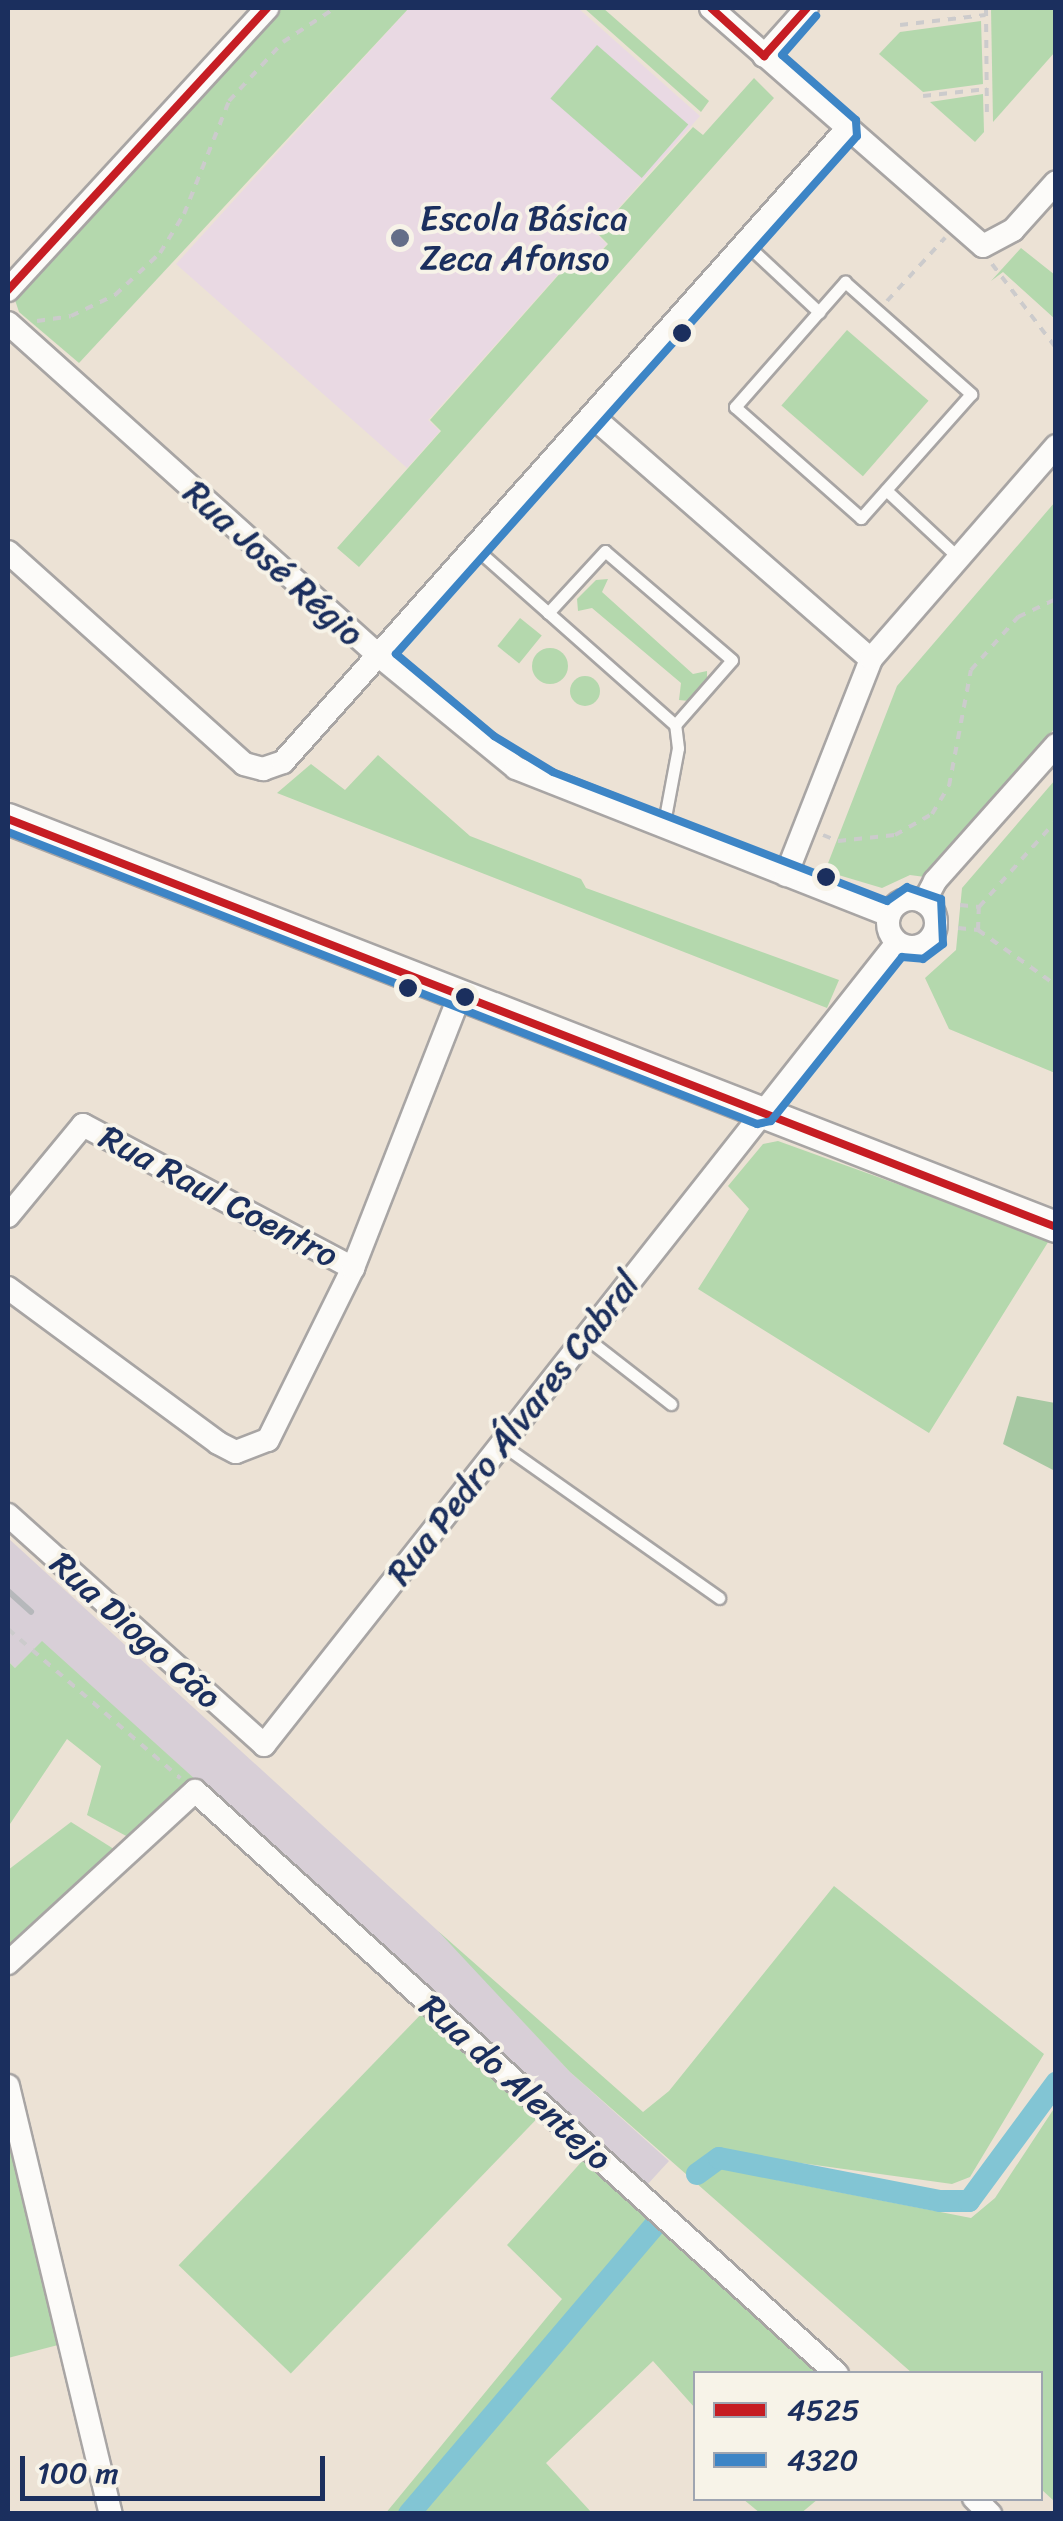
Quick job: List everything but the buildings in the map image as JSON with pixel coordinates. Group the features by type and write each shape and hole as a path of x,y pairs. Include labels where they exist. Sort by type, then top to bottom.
{"street":[{"path":"8,290 266,8"},
{"path":"711,8 955,228 983,246 1013,230 1056,182"},
{"path":"764,56 806,8"},
{"path":"8,552 244,764 263,770 283,762 847,129"},
{"name":"Rua José Régio","path":"11,327 378,655 516,768 889,915"},
{"path":"592,416 871,659"},
{"path":"786,874 871,659 1056,446"},
{"path":"924,902 936,881 1056,746"},
{"path":"8,819 1056,1228"},
{"path":"908,899 924,902 935,914 933,937 912,948 898,943 889,915 908,899"},
{"name":"Rua Pedro Álvares Cabral","path":"264,1745 898,943"},
{"path":"8,1288 236,1452 268,1440 353,1268 462,994"},
{"name":"Rua Raul Coentro","path":"8,1216 84,1125 353,1268"},
{"name":"Rua Diogo Cão","path":"8,1514 264,1745"},
{"path":"8,1963 195,1791"},
{"name":"Rua do Alentejo","path":"195,1791 834,2371"},
{"path":"8,2086 112,2514"}],"lane":[{"path":"746,244 819,312"},
{"path":"845,282 971,394 861,518 735,406 819,312 845,282"},
{"path":"886,490 959,558"},
{"path":"474,547 675,725 678,748 663,828"},
{"path":"548,613 605,552 732,660 675,725"},
{"path":"585,1337 672,1404"},
{"path":"501,1444 719,1598"}],"path":[{"path":"11,327 71,316 115,295 160,253 184,214 229,100 283,42 335,8"},
{"path":"986,8 988,118"},
{"path":"900,24 986,15"},
{"path":"923,96 987,89"},
{"path":"878,311 955,228"},
{"path":"983,246 1002,282 1056,348"},
{"path":"804,827 838,841 895,835 932,814 948,786 971,670 1018,616 1056,598"},
{"path":"978,930 980,907 1056,821"},
{"path":"960,905 980,907"},
{"path":"958,928 978,930 1056,985"},
{"path":"8,1628 195,1791"}],"shaded area":[{"name":"Escola Básica Zeca Afonso","path":"409,8 578,8 700,116 596,233 607,244 581,271 570,261 428,420 440,431 407,468 176,264"},
{"path":"8,1538 449,1941 570,2072 669,2161 646,2186 42,1642 15,1668 8,1661"}],"green space":[{"path":"279,8 409,8 79,363 19,312 14,297"},
{"path":"584,8 603,8 709,101 701,112"},
{"path":"991,8 1056,8 1055,52 993,122"},
{"path":"981,21 983,84 923,92 879,54 900,32"},
{"path":"597,45 688,124 642,178 550,99"},
{"path":"754,78 774,98 359,567 337,548 441,431 430,420 570,262 581,273 608,244 597,233 693,127 703,135"},
{"path":"983,94 984,132 975,142 930,102"},
{"path":"1021,248 1055,275 1055,319 1003,272 991,281"},
{"path":"847,330 929,401 863,476 781,405"},
{"path":"1055,502 1055,728 925,877 910,875 882,888 825,871 897,686"},
{"path":"608,579 602,592 693,674 707,671 707,680 689,701 679,700 681,683 592,608 578,611 577,599 596,580"},
{"path":"520,618 542,636 519,664 497,646"},
{"path":"550,648 563,653 568,666 563,679 550,684 537,679 532,666 537,653"},
{"path":"585,676 596,680 600,691 596,702 585,706 574,702 570,691 574,680"},
{"path":"378,755 470,836 581,879 586,888 839,980 827,1008 277,793 311,764 345,790"},
{"path":"1055,780 1055,1073 949,1029 925,978 956,950 962,888"},
{"path":"778,1141 1050,1239 929,1433 698,1289 749,1209 728,1186 763,1144"},
{"path":"1017,1396 1055,1403 1055,1471 1003,1444"},
{"path":"42,1641 196,1780 130,1838 87,1815 101,1766 67,1739 8,1827 8,1661 15,1668"},
{"path":"71,1822 117,1851 9,1949 8,1870"},
{"path":"834,1886 1044,2054 970,2177 952,2184 779,2160 777,2180 971,2218 995,2198 1055,2107 1055,2502 1043,2491 1043,2371 910,2371 570,2072 438,1931 643,2112 669,2091"},
{"path":"428,2007 540,2115 291,2374 179,2265"},
{"path":"8,2113 58,2345 8,2358"},
{"path":"584,2159 821,2371 693,2371 693,2406 653,2361 546,2463 592,2513 385,2514 562,2299 507,2245"},
{"path":"745,2501 816,2501 800,2514 760,2513"}],"waterway":[{"path":"697,2174 719,2158 940,2201 969,2201 1056,2083"},
{"path":"409,2514 655,2225"}],"railway":[{"path":"8,1591 31,1612"}],"transit line":[{"name":"4525","path":"8,290 267,8"},
{"name":"4525","path":"711,8 764,56 807,8"},
{"name":"4320","path":"8,832 757,1124 771,1121 902,957 923,959 943,944 941,899 907,887 887,901 553,772 494,736 396,654 857,136 856,120 782,55 816,16"},
{"name":"4525","path":"8,819 1056,1227"}],"place":[{"name":"Escola Básica Zeca Afonso","path":"400,238"}]}
